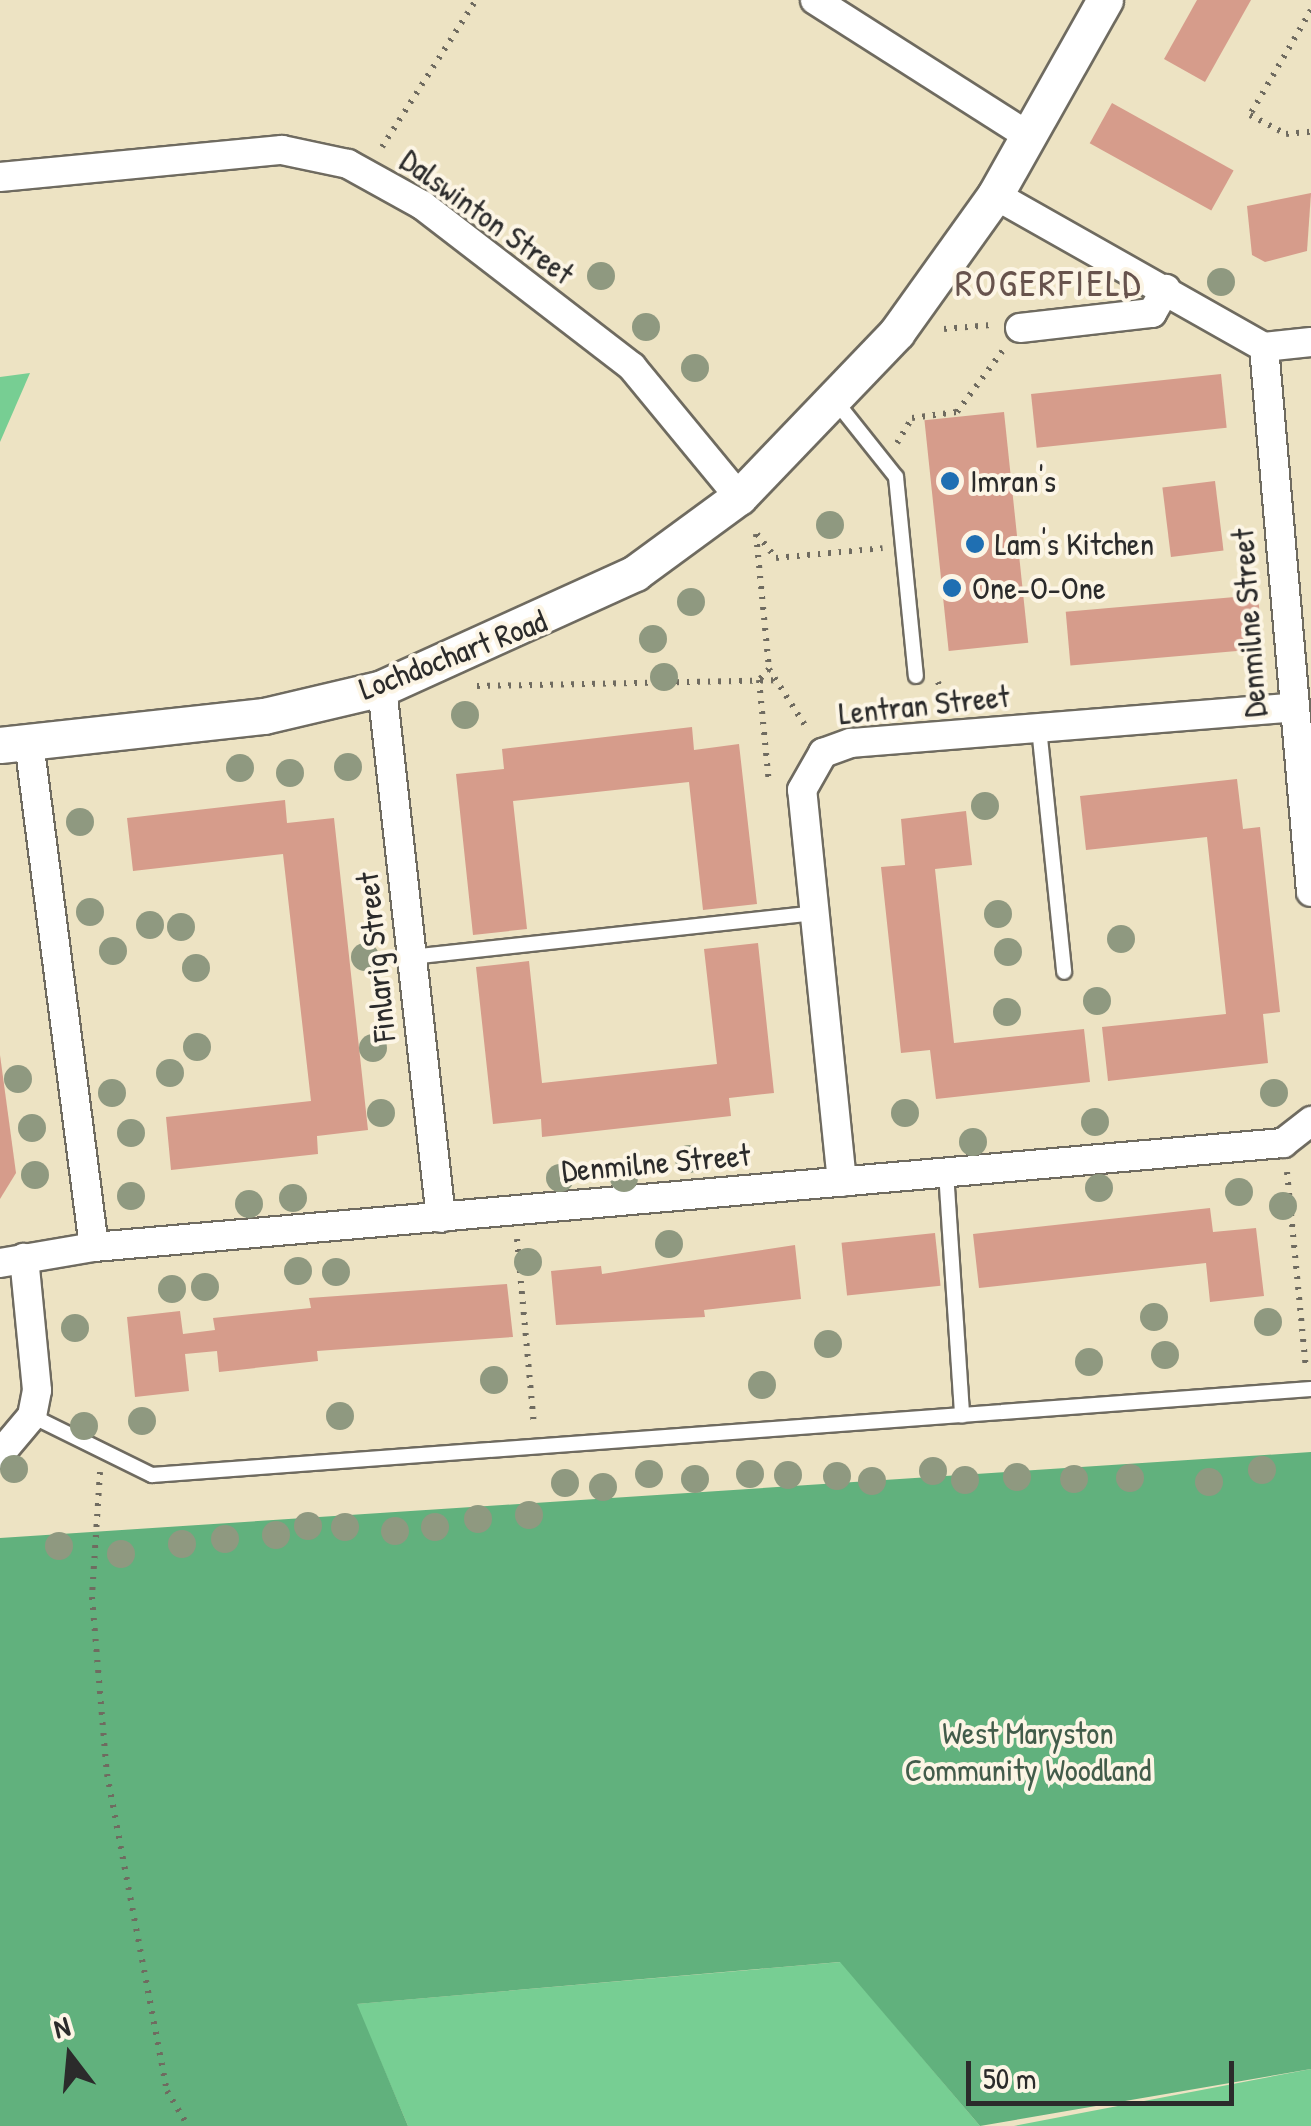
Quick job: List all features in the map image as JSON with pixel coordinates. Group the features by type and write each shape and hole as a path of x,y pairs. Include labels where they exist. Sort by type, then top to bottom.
{"street":[{"path":"815,0 1030,138"},
{"name":"Lochdochart Road","path":"14,743 264,716 382,688 554,618 739,497 838,404 897,332 994,196 1105,0"},
{"name":"Dalswinton Street","path":"0,177 282,150 365,173 422,205 632,367 739,497"},
{"path":"994,196 1166,289 1264,348 1311,342"},
{"path":"1020,328 1152,313 1166,289"},
{"name":"Denmilne Street","path":"1264,348 1290,708 1311,892"},
{"name":"Finlarig Street","path":"382,688 441,1218"},
{"name":"Lentran Street","path":"842,1182 802,790 823,752 952,735 1290,708"},
{"path":"14,743 94,1247"},
{"name":"Denmilne Street","path":"12,1261 94,1247 1284,1144 1311,1122"},
{"path":"0,1454 32,1416 12,1261"}],"lane":[{"path":"838,404 889,457 904,546 916,676"},
{"path":"1039,728 1064,972"},
{"path":"411,957 815,913"},
{"path":"946,1172 962,1415"},
{"path":"32,1416 152,1475 1310,1390"}],"path":[{"path":"365,173 476,0"},
{"path":"1311,10 1250,115 1286,134 1311,132"},
{"path":"897,332 1020,328"},
{"path":"889,457 912,418 957,412 1020,328"},
{"path":"756,534 769,669 823,752"},
{"path":"776,558 904,546"},
{"path":"758,680 769,669"},
{"path":"916,676 944,683 952,735"},
{"path":"758,680 770,791"},
{"path":"462,686 776,680"},
{"path":"1288,1182 1310,1390"},
{"path":"514,1212 536,1447"},
{"path":"101,1451 92,1596 107,1774 167,2091 188,2126"}],"green space":[{"path":"30,373 0,442 0,377"},
{"name":"West Maryston Community Woodland","path":"1311,1452 1311,2069 980,2126 840,1962 357,2004 408,2126 0,2126 0,1538"},
{"path":"841,1962 980,2126 408,2126 356,2004"},
{"path":"1311,2069 1311,2126 1014,2126"}],"building":[{"path":"1197,0 1251,0 1205,82 1164,59"},
{"path":"1112,103 1234,170 1211,211 1090,143"},
{"path":"1311,193 1307,251 1265,262 1252,255 1247,206"},
{"path":"1221,374 1227,428 1037,448 1031,394"},
{"path":"1004,412 1028,643 949,651 924,420"},
{"path":"1215,481 1224,550 1171,557 1162,487"},
{"path":"1258,595 1263,649 1070,666 1066,612"},
{"path":"692,727 694,750 739,744 757,904 703,910 689,782 513,801 527,929 473,935 456,774 504,769 502,749"},
{"path":"1237,779 1243,829 1260,827 1280,1012 1263,1014 1268,1063 1108,1081 1102,1027 1226,1014 1207,837 1086,850 1080,796"},
{"path":"285,800 287,823 334,818 368,1130 317,1136 318,1154 171,1170 166,1117 311,1101 283,854 133,871 127,818"},
{"path":"966,811 972,865 935,869 954,1043 1084,1029 1090,1082 936,1099 930,1050 901,1053 881,867 905,865 901,819"},
{"path":"758,943 774,1093 729,1098 731,1116 542,1137 541,1119 493,1124 476,967 529,961 542,1083 717,1064 704,949"},
{"path":"0,1055 16,1173 0,1199"},
{"path":"1210,1208 1213,1232 1256,1228 1264,1296 1210,1302 1206,1263 979,1288 973,1234"},
{"path":"935,1233 941,1286 847,1296 842,1243"},
{"path":"795,1245 801,1299 704,1310 705,1317 556,1325 551,1271 601,1266 602,1274"},
{"path":"507,1284 513,1337 317,1351 318,1361 219,1372 217,1351 185,1354 189,1391 135,1397 127,1317 180,1311 183,1334 215,1330 213,1318 311,1308 309,1298"}],"place":[{"name":"Imran's","path":"950,481"},
{"name":"Lam's Kitchen","path":"975,544"},
{"name":"One-O-One","path":"952,588"}],"district":[{"name":"ROGERFIELD","path":"1049,283"}]}
